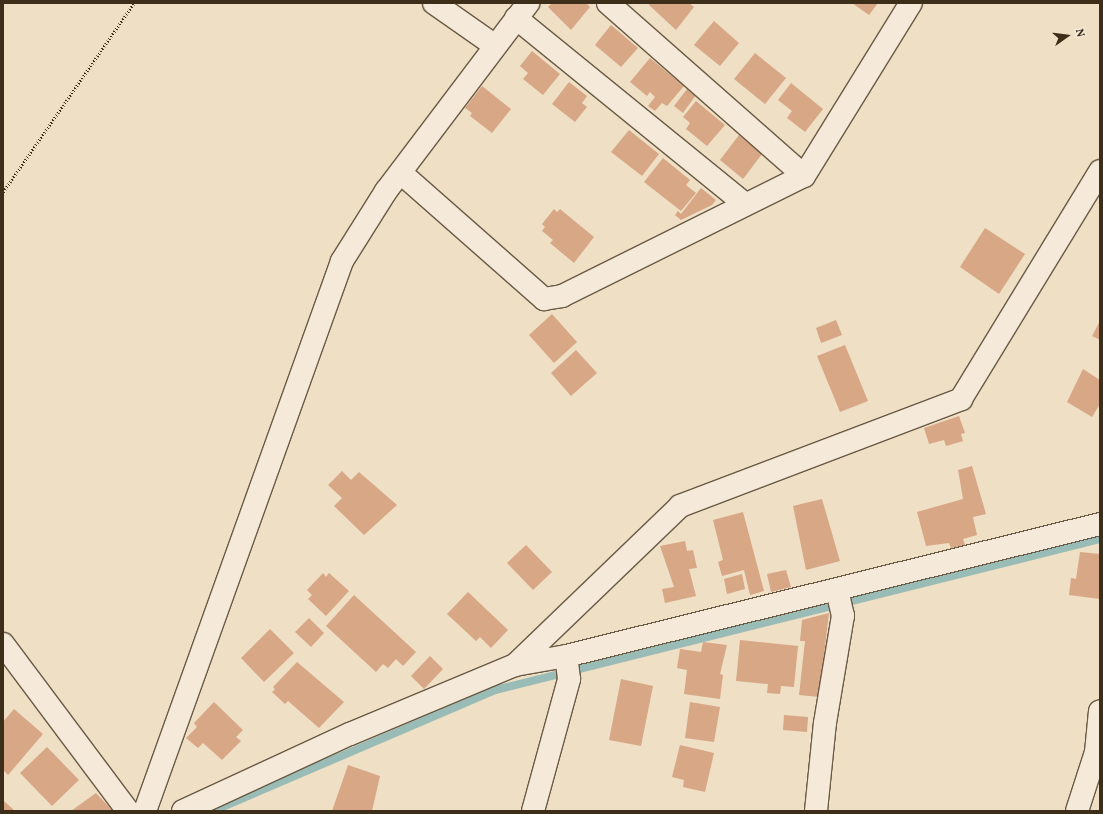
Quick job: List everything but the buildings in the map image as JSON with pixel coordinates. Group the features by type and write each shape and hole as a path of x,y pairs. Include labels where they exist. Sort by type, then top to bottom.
{"street":[{"path":"434,3 494,44"},
{"path":"608,3 804,176"},
{"path":"401,173 544,298 562,296 804,176 911,3"},
{"path":"145,811 342,261 401,173 494,44 522,11 745,204"},
{"path":"515,665 680,506 962,399 1100,170"},
{"path":"183,811 350,734 515,665 566,656 1100,524"},
{"path":"816,811 825,723 843,616 837,590"},
{"path":"533,811 569,679 566,656"},
{"path":"6,658 128,811"},
{"path":"1077,811 1096,752 1100,711"}],"path":[{"path":"3,192 134,3"}],"waterway":[{"path":"213,811 495,690 1100,539"}]}
